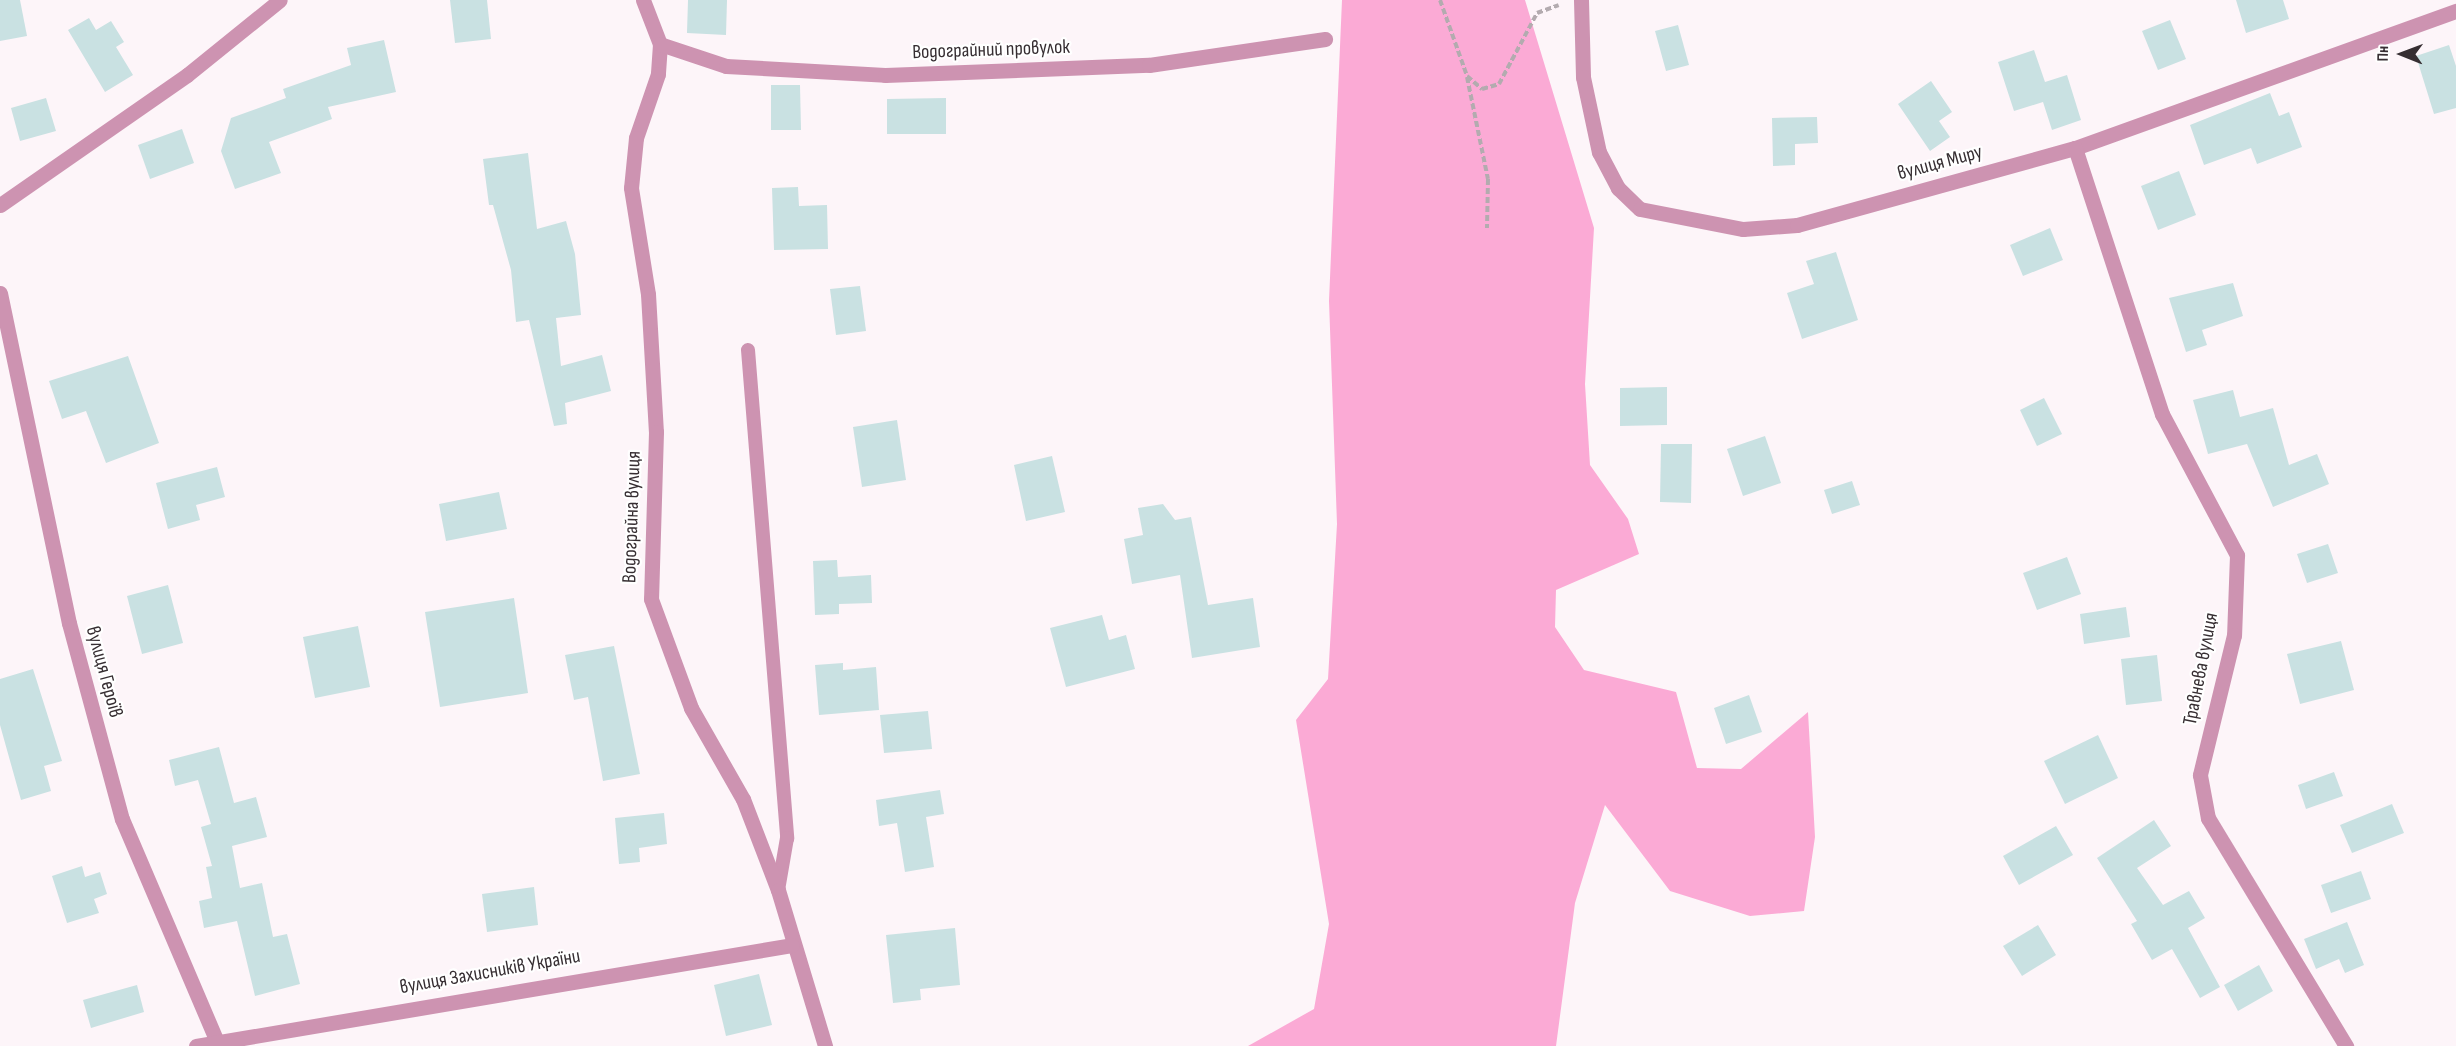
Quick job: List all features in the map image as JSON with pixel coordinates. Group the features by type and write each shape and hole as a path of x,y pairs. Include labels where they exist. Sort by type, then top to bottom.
{"street":[{"path":"0,205 187,75 280,0"},
{"name":"Водограйна вулиця","path":"643,0 660,44 658,74 636,138 631,188 648,294 656,432 651,599 691,708 742,799 778,890 792,945 825,1046"},
{"name":"вулиця Миру","path":"1581,0 1583,77 1599,152 1618,188 1640,209 1678,220 1743,229 1797,225 2075,148 2456,11"},
{"name":"Водограйний провулок","path":"660,44 726,66 885,75 1149,65 1326,39"},
{"name":"Травнева вулиця","path":"2075,148 2162,414 2237,555 2234,635 2200,775 2208,818 2346,1046"},
{"name":"вулиця Героїв","path":"0,293 69,623 122,819 218,1043"},
{"name":"вулиця Захисників України","path":"196,1046 792,945"}],"lane":[{"path":"748,350 787,838 778,890"}],"path":[{"path":"1440,0 1467,76 1488,179 1487,228"},
{"path":"1467,76 1482,90 1499,84 1537,13 1555,3 1580,16"}],"shaded area":[{"path":"1342,0 1525,0 1594,228 1585,384 1590,465 1628,519 1639,554 1556,590 1555,627 1584,670 1676,692 1697,768 1741,769 1808,712 1815,837 1804,911 1750,916 1670,891 1605,805 1575,903 1556,1046 1248,1046 1314,1009 1329,924 1296,720 1328,679 1337,524 1329,301"}],"building":[{"path":"0,0 20,0 27,36 0,41"},
{"path":"450,0 487,0 491,39 455,43"},
{"path":"688,0 727,0 726,35 687,33"},
{"path":"2236,0 2283,0 2289,19 2246,33"},
{"path":"89,18 96,30 111,21 124,42 116,47 133,75 105,92 68,30"},
{"path":"2170,20 2186,59 2158,70 2142,31"},
{"path":"1678,25 1689,65 1666,71 1655,31"},
{"path":"384,40 396,92 328,107 332,119 269,142 281,173 235,189 221,151 231,118 286,98 283,89 351,65 347,48"},
{"path":"2449,45 2456,66 2456,108 2434,114 2416,56"},
{"path":"2034,50 2045,82 2067,75 2081,120 2052,130 2043,102 2014,111 1998,62"},
{"path":"1931,81 1952,112 1939,121 1950,137 1930,151 1898,104"},
{"path":"771,85 800,85 801,130 771,130"},
{"path":"2270,93 2279,116 2289,112 2302,147 2257,164 2251,148 2204,165 2190,125"},
{"path":"46,98 56,131 20,141 11,108"},
{"path":"946,98 946,134 887,134 887,99"},
{"path":"1817,117 1818,143 1795,144 1795,165 1773,166 1772,118"},
{"path":"182,129 194,163 150,179 138,145"},
{"path":"528,153 537,229 566,221 575,254 581,315 556,318 561,366 602,355 611,391 565,403 567,424 554,426 529,320 516,322 511,270 493,205 489,205 483,159"},
{"path":"2179,171 2196,215 2158,230 2141,186"},
{"path":"798,187 799,206 827,205 828,249 774,250 772,188"},
{"path":"2050,228 2063,260 2023,276 2010,245"},
{"path":"1836,252 1858,320 1802,339 1787,293 1814,284 1806,261"},
{"path":"2233,283 2243,316 2202,330 2207,345 2186,352 2169,298"},
{"path":"860,286 866,331 836,335 830,289"},
{"path":"128,356 159,443 106,463 86,411 62,419 49,381"},
{"path":"1667,387 1667,425 1620,426 1620,388"},
{"path":"2233,390 2240,417 2273,408 2289,465 2317,454 2329,484 2273,507 2247,444 2208,454 2193,400"},
{"path":"2044,398 2062,434 2037,446 2020,410"},
{"path":"897,420 906,480 862,487 853,427"},
{"path":"1765,436 1781,483 1743,496 1727,449"},
{"path":"1661,444 1692,444 1691,503 1660,502"},
{"path":"1052,456 1065,512 1026,521 1014,465"},
{"path":"217,467 225,497 196,505 200,520 168,529 156,483"},
{"path":"1852,481 1860,505 1832,514 1824,490"},
{"path":"499,492 507,529 446,541 439,504"},
{"path":"1163,504 1175,520 1191,517 1208,605 1253,598 1260,647 1192,658 1180,575 1132,584 1124,539 1143,535 1138,508"},
{"path":"2328,544 2338,573 2307,583 2297,554"},
{"path":"2067,557 2081,594 2037,610 2023,573"},
{"path":"837,560 838,577 871,575 872,603 839,604 839,614 815,615 813,561"},
{"path":"168,585 183,643 142,654 127,596"},
{"path":"514,598 528,693 440,707 425,612"},
{"path":"2126,607 2130,637 2084,644 2080,614"},
{"path":"1102,615 1109,640 1126,635 1135,669 1066,687 1050,628"},
{"path":"358,626 370,687 315,698 303,637"},
{"path":"2341,641 2354,690 2300,704 2287,654"},
{"path":"614,646 640,774 603,781 588,697 574,700 565,655"},
{"path":"2157,655 2162,701 2126,705 2121,659"},
{"path":"843,663 843,670 876,667 879,710 819,715 815,665"},
{"path":"33,669 62,761 44,766 51,791 21,800 0,725 0,679"},
{"path":"1749,695 1762,732 1726,744 1714,708"},
{"path":"928,711 932,749 884,753 880,715"},
{"path":"2098,735 2118,778 2065,804 2044,761"},
{"path":"219,747 234,803 256,797 267,837 232,846 240,888 262,883 273,937 287,934 300,984 255,996 237,921 204,928 199,901 212,898 206,867 212,866 201,827 211,824 198,780 175,786 169,760"},
{"path":"2334,772 2343,796 2306,809 2298,785"},
{"path":"940,790 944,814 926,817 934,867 905,872 897,823 879,826 876,800"},
{"path":"2392,804 2404,833 2352,853 2340,825"},
{"path":"664,813 667,844 639,848 640,862 619,864 615,818"},
{"path":"2154,820 2171,846 2137,868 2163,905 2189,891 2205,918 2188,928 2220,987 2200,998 2172,949 2152,960 2131,924 2137,921 2097,858"},
{"path":"2056,826 2073,855 2019,885 2003,856"},
{"path":"82,866 85,877 100,872 107,894 94,899 99,913 67,923 52,876"},
{"path":"2361,871 2371,899 2331,913 2321,885"},
{"path":"534,887 538,925 487,932 482,894"},
{"path":"2347,922 2364,965 2345,973 2339,959 2316,969 2304,939"},
{"path":"2038,925 2056,955 2022,976 2003,946"},
{"path":"955,928 960,985 920,989 921,1000 893,1003 886,935"},
{"path":"2259,965 2273,991 2238,1011 2224,985"},
{"path":"759,974 772,1025 726,1036 714,985"},
{"path":"137,985 144,1012 91,1028 83,1000"}]}
